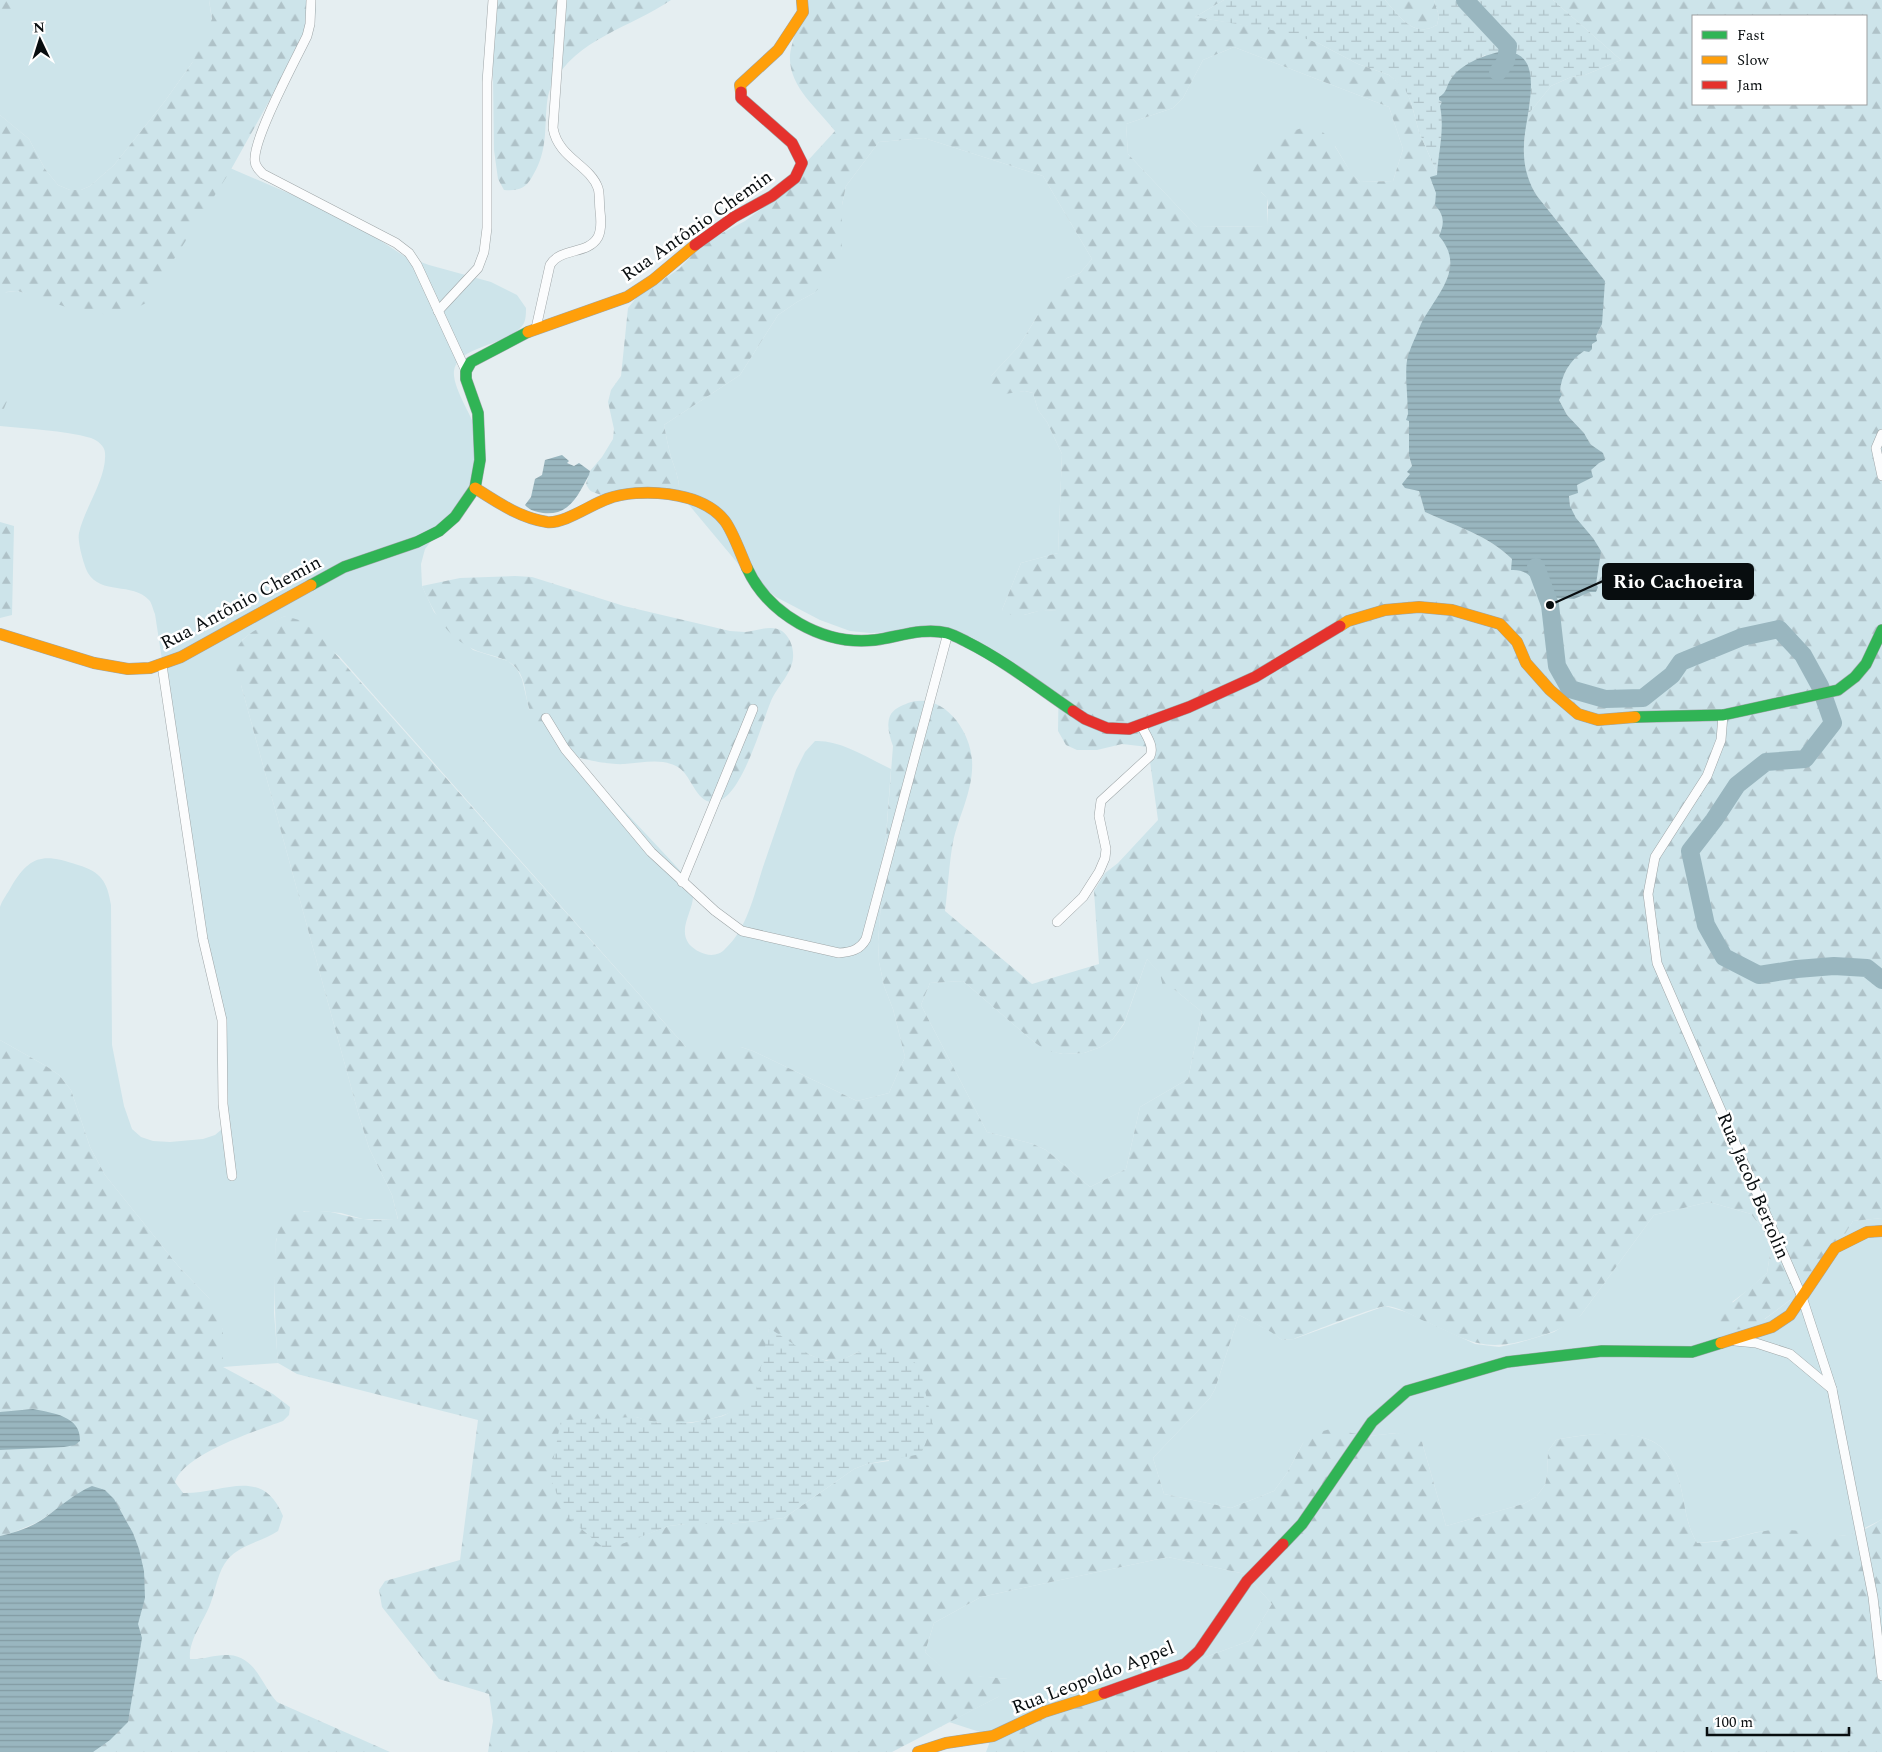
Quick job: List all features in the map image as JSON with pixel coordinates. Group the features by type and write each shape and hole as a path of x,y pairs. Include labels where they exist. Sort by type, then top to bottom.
{"street":[{"path":"311,0 310,24 306,36 259,138 255,161 258,169 263,174 396,243 409,254 417,265 466,371"},
{"path":"438,311 478,268 484,252 487,228 487,82 493,0"},
{"path":"536,328 550,265 554,258 589,247 599,234 601,222 598,188 594,180 559,145 554,137 553,128 562,0"},
{"name":"Rua Antônio Chemin","path":"0,634 88,660 124,668 146,669 181,657 344,567 417,542 439,531 455,517 475,488 480,460 478,413 466,379 466,371 471,362 536,328 627,297 653,280 707,236 734,217 772,196 795,178 802,163 792,143 741,98 740,85 778,50 802,12 802,0"},
{"path":"1882,434 1876,448 1882,476"},
{"path":"475,488 509,510 548,522 565,518 607,499 629,493 677,496 695,500 712,508 725,520 753,582 772,605 810,630 847,640 873,640 934,631 948,633 983,650 1085,719 1107,728 1129,729 1189,707 1255,677 1348,621 1385,610 1420,607 1452,610 1500,624 1517,642 1526,663 1550,690 1578,714 1598,720 1657,715 1723,715 1838,690 1854,680 1870,660 1882,630"},
{"path":"546,718 566,749 651,852 715,911 742,931 839,953 851,952 862,946 866,939 948,633"},
{"path":"162,665 202,939 222,1020 222,1104 232,1176"},
{"path":"682,882 753,710"},
{"name":"Rua Jacob Bertolin","path":"1723,715 1721,740 1707,776 1655,857 1648,894 1657,963 1802,1297 1832,1389 1872,1597 1882,1676"},
{"path":"1057,922 1083,897 1099,872 1105,858 1106,849 1099,816 1101,801 1152,752 1152,747 1141,725"},
{"name":"Rua Leopoldo Appel","path":"918,1752 946,1743 993,1736 1044,1712 1127,1686 1185,1664 1199,1651 1247,1582 1302,1524 1372,1422 1407,1391 1506,1362 1602,1351 1692,1352 1772,1328 1790,1315 1836,1248 1867,1232 1882,1231"},
{"path":"1730,1340 1756,1343 1790,1354 1832,1389"}],"green space":[{"path":"0,0 26,0 0,27"},
{"path":"13,0 209,0 212,21 199,53 165,101 114,165 90,186 81,190 70,190 58,185 45,169 29,139 0,115 0,14"},
{"path":"209,0 314,0 316,9 313,27 299,55 277,87 229,173 146,303 114,319 101,313 75,310 18,291 6,292 0,303 0,115 29,139 45,169 58,185 70,190 81,190 90,186 114,165 165,101 192,63 212,19"},
{"path":"492,0 671,0 590,45 575,56 563,69 550,88 548,96 545,139 540,162 527,184 513,190 504,190 498,179 494,150"},
{"path":"796,0 1224,0 1195,17 1289,32 1318,43 1358,64 1389,75 1405,88 1419,132 1437,173 1439,200 1449,241 1451,259 1450,270 1444,288 1424,319 1409,456 1425,512 1482,537 1512,559 1593,538 1574,515 1569,499 1584,433 1567,415 1559,400 1561,380 1570,363 1591,342 1605,281 1537,196 1524,167 1524,144 1526,117 1551,86 1571,77 1585,75 1621,60 1553,0 1882,0 1882,1218 1853,1221 1828,1261 1808,1287 1763,1320 1746,1328 1728,1328 1719,1323 1722,1312 1767,1273 1772,1242 1751,1214 1709,1202 1654,1215 1581,1315 1553,1332 1516,1343 1488,1345 1464,1339 1387,1306 1326,1326 1294,1339 1282,1340 1239,1315 1215,1389 1210,1398 1153,1458 1164,1494 1231,1508 1274,1491 1287,1473 1303,1443 1313,1434 1330,1429 1368,1436 1397,1433 1413,1435 1422,1442 1446,1526 1523,1504 1536,1497 1545,1485 1548,1451 1556,1440 1594,1434 1622,1434 1647,1439 1661,1447 1668,1455 1679,1480 1688,1520 1697,1543 1724,1541 1774,1530 1840,1536 1866,1529 1882,1519 1882,1752 986,1752 992,1736 1249,1641 1272,1604 1245,1574 1168,1557 981,1597 934,1623 925,1652 948,1673 1008,1679 1010,1688 998,1697 892,1752 488,1752 493,1721 489,1694 439,1679 382,1607 379,1590 385,1581 460,1560 478,1420 297,1374 278,1363 275,1268 278,1232 281,1223 293,1214 308,1211 331,1212 368,1220 398,1219 392,1195 369,1148 359,1116 236,669 235,654 243,640 263,626 285,616 299,620 315,631 686,1047 741,1047 857,1101 889,1093 905,1057 893,1009 884,986 879,962 878,942 893,746 888,724 893,711 908,703 932,702 952,715 966,736 972,760 971,781 953,842 945,911 1032,984 1099,964 1094,891 1105,873 1118,863 1158,820 1148,747 1122,744 1097,750 1077,750 1066,745 1058,731 1060,611 1042,611 1017,616 1002,610 1021,563 1058,553 1062,454 1047,422 1038,410 1033,393 1025,391 999,395 988,387 991,376 1019,346 1052,292 1067,278 1080,273 1092,259 1043,176 924,138 879,142 846,186 842,205 842,248 830,277 814,293 778,315 740,375 664,425 678,479 679,493 610,496 592,491 586,484 590,471 602,457 613,439 614,429 608,402 611,390 621,376 628,308 637,297 679,269 699,248 745,221 769,203 835,131 805,96 794,77 790,55 796,28","holes":["1234,47 1389,107 1403,149 1393,181 1360,182 1328,137 1319,130 1309,127 1295,130 1267,149 1254,165 1253,176 1256,185 1267,199 1267,226 1197,227 1128,154 1126,124 1173,108 1183,98 1203,60","1147,959 1160,974 1163,987 1175,990 1202,1012 1188,1079 1140,1107 1126,1169 1090,1187 1046,1150 1033,1144 987,1132 921,1005 930,983 963,981 1047,1051 1063,1054 1084,1053 1101,1047 1113,1039 1124,1023","769,1329 804,1351 822,1359 841,1360 859,1352 889,1461 867,1464 854,1469 784,1518 729,1524 669,1526 606,1549 636,1417 659,1423 684,1423 714,1418 728,1414 741,1407 751,1400 757,1390 763,1368"]},
{"path":"1224,0 1385,0 1408,24 1420,29 1427,29 1437,25 1439,16 1434,0 1553,0 1621,60 1585,75 1571,77 1551,86 1526,117 1530,102 1485,55 1461,69 1451,79 1444,94 1442,139 1437,173 1419,132 1411,102 1405,89 1389,75 1358,64 1318,43 1289,33 1195,17"},
{"path":"1385,0 1434,0 1439,16 1437,25 1427,29 1414,27 1403,20"},
{"path":"1234,47 1389,107 1403,149 1393,181 1360,182 1351,173 1335,146 1261,192 1267,198 1267,226 1197,227 1128,154 1126,124 1173,108 1183,98 1203,60"},
{"path":"924,138 1043,176 1092,259 1080,273 1067,278 1036,318 1019,346 991,376 999,394 1025,391 1033,393 1038,410 1047,422 1062,454 1058,553 1021,563 1002,610 1024,615 1042,610 1061,611 1060,699 994,656 931,631 870,633 850,631 820,620 776,597 750,578 679,493 678,479 664,425 740,375 778,315 814,293 842,248 842,205 846,186 879,142"},
{"path":"223,165 346,218 404,256 491,282 517,295 526,308 525,321 517,331 508,337 465,355 458,362 454,371 456,386 478,436 483,474 425,549 421,564 422,586 434,612 473,650 508,661 517,669 522,679 529,709 685,877 693,893 693,899 685,932 689,944 693,948 702,953 716,954 725,949 739,932 753,900 796,770 805,752 815,741 835,743 891,769 878,942 879,962 884,986 893,1009 905,1057 889,1093 857,1101 741,1047 686,1047 339,656 285,616 251,633 242,640 241,685 359,1116 369,1148 392,1195 398,1220 363,1219 341,1213 304,1211 276,1239 274,1313 278,1363 223,1367 223,1330 209,1298 179,1267 105,1175 90,1147 71,1090 59,1075 0,1040 0,907 2,902 18,876 25,868 38,859 46,858 66,861 86,868 102,879 111,905 112,1045 124,1106 132,1129 141,1137 153,1141 170,1142 203,1139 215,1135 221,1130 225,1117 225,1102 218,1026 155,614 150,601 142,595 134,591 101,584 94,580 88,573 83,559 79,533 105,463 105,450 102,446 93,439 80,435 0,426 0,293 17,291 33,295"},
{"path":"0,394 10,394 0,418"},
{"path":"0,522 14,526 12,615 0,618"},
{"path":"532,577 624,606 730,631 745,632 774,628 785,633 792,647 792,664 771,701 750,758 734,787 725,797 716,802 709,802 703,799 681,770 664,762 613,764 583,759 569,753 540,728 536,722 529,708 522,678 517,669 508,661 473,649 455,638 436,614 422,586 460,578"},
{"path":"1147,959 1175,990 1202,1012 1188,1079 1140,1107 1126,1169 1090,1187 1046,1150 1033,1144 987,1132 921,1005 930,983 963,981 1034,1042 1047,1050 1062,1054 1084,1053 1101,1047 1113,1039 1124,1024"},
{"path":"0,1040 59,1075 71,1090 90,1147 105,1175 179,1267 209,1298 217,1310 223,1330 223,1367 273,1394 290,1407 289,1415 283,1421 239,1437 206,1453 181,1472 175,1482 183,1493 227,1487 253,1487 264,1491 274,1500 283,1516 278,1531 239,1550 228,1559 220,1574 208,1609 194,1637 190,1659 224,1655 238,1657 252,1666 277,1702 390,1752 90,1752 139,1549 125,1518 105,1490 55,1510 38,1522 0,1536"},
{"path":"1709,1202 1751,1214 1772,1242 1767,1273 1732,1302 1765,1319 1809,1286 1853,1221 1882,1218 1882,1519 1879,1521 1850,1535 1828,1537 1789,1530 1757,1532 1727,1540 1697,1543 1688,1520 1679,1480 1668,1455 1661,1447 1647,1439 1636,1436 1608,1434 1556,1440 1548,1451 1545,1485 1536,1497 1523,1504 1446,1526 1422,1442 1397,1433 1303,1443 1287,1473 1274,1491 1231,1508 1164,1494 1153,1458 1210,1398 1215,1389 1239,1315 1272,1332 1282,1340 1294,1339 1385,1306 1406,1312 1475,1344 1499,1347 1518,1343 1554,1332 1581,1315 1654,1215"},
{"path":"769,1328 810,1355 827,1361 841,1360 859,1352 885,1346 919,1365 933,1425 921,1454 867,1464 854,1469 784,1518 729,1524 669,1526 606,1550 565,1515 550,1477 561,1420 636,1417 658,1423 691,1423 723,1416 745,1404 756,1391"},
{"path":"1168,1557 1245,1574 1272,1604 1249,1641 992,1736 949,1722 998,1697 1008,1679 948,1674 925,1652 934,1623 981,1597"}],"shaded area":[{"path":"1499,52 1514,53 1523,59 1529,68 1531,93 1524,152 1526,172 1531,184 1537,196 1605,281 1602,324 1596,336 1597,341 1592,344 1592,349 1589,352 1584,351 1567,368 1562,380 1560,392 1562,394 1559,400 1567,415 1584,433 1590,444 1603,453 1605,460 1591,470 1593,477 1577,485 1578,493 1569,496 1570,506 1576,518 1601,551 1596,592 1590,592 1574,599 1554,598 1546,590 1536,589 1533,580 1528,574 1511,570 1512,559 1503,551 1482,537 1425,512 1419,491 1405,488 1402,484 1410,474 1407,472 1412,466 1409,456 1409,421 1406,420 1408,414 1406,376 1408,356 1421,324 1441,292 1450,270 1447,248 1439,236 1443,219 1435,205 1436,193 1430,177 1437,175 1441,142 1440,106 1442,102 1439,100 1439,97 1444,93 1451,79 1460,69 1479,58"},
{"path":"562,455 569,461 567,463 574,466 579,463 590,471 589,475 577,497 567,508 552,513 533,511 525,505 531,497 535,479 542,475 545,460"},
{"path":"33,1409 57,1414 71,1421 76,1426 80,1441 75,1445 64,1447 0,1450 0,1412"},
{"path":"92,1486 105,1490 114,1499 133,1533 144,1571 145,1598 138,1624 142,1638 128,1722 110,1740 93,1752 0,1752 0,1536 36,1524 72,1497"}],"waterway":[{"path":"1465,0 1508,46 1506,61 1498,72"},
{"path":"1536,567 1550,605 1557,666 1570,689 1605,699 1643,698 1672,675 1681,662 1742,637 1779,629 1803,655 1820,686 1833,723 1805,759 1766,762 1737,785 1714,820 1690,851 1706,925 1724,957 1759,975 1834,966 1867,968 1882,980"}],"traffic: fast":[{"path":"311,585 344,567 417,542 439,531 455,517 475,488 480,460 478,413 466,379 466,371 471,362 528,332"},
{"path":"747,568 756,585 783,613 799,624 817,632 855,641 875,640 929,631 947,633 995,658 1073,711"},
{"path":"1635,717 1723,715 1838,690 1855,677 1866,664 1882,630"},
{"path":"1283,1544 1302,1524 1372,1422 1407,1391 1507,1362 1602,1351 1692,1352 1721,1343"}],"traffic: slow":[{"path":"741,92 740,85 778,50 803,12 802,0"},
{"path":"528,332 627,297 653,280 695,245"},
{"path":"475,488 518,513 547,522 561,520 620,495 652,493 685,497 714,510 724,520 747,568"},
{"path":"0,634 94,663 128,669 150,668 181,657 311,585"},
{"path":"1340,626 1348,621 1385,610 1419,607 1452,610 1500,624 1517,642 1526,663 1550,690 1578,714 1598,720 1635,717"},
{"path":"1721,1343 1772,1327 1790,1315 1835,1248 1867,1232 1882,1231"},
{"path":"918,1752 946,1743 993,1736 1044,1712 1104,1693"}],"traffic: jam":[{"path":"695,245 734,217 772,196 795,178 802,163 792,143 741,98 741,92"},
{"path":"1073,711 1085,719 1107,728 1129,729 1189,707 1255,677 1340,626"},
{"path":"1104,1693 1185,1664 1199,1651 1247,1581 1283,1544"}],"place":[{"name":"Rio Cachoeira","path":"1550,605"}]}
